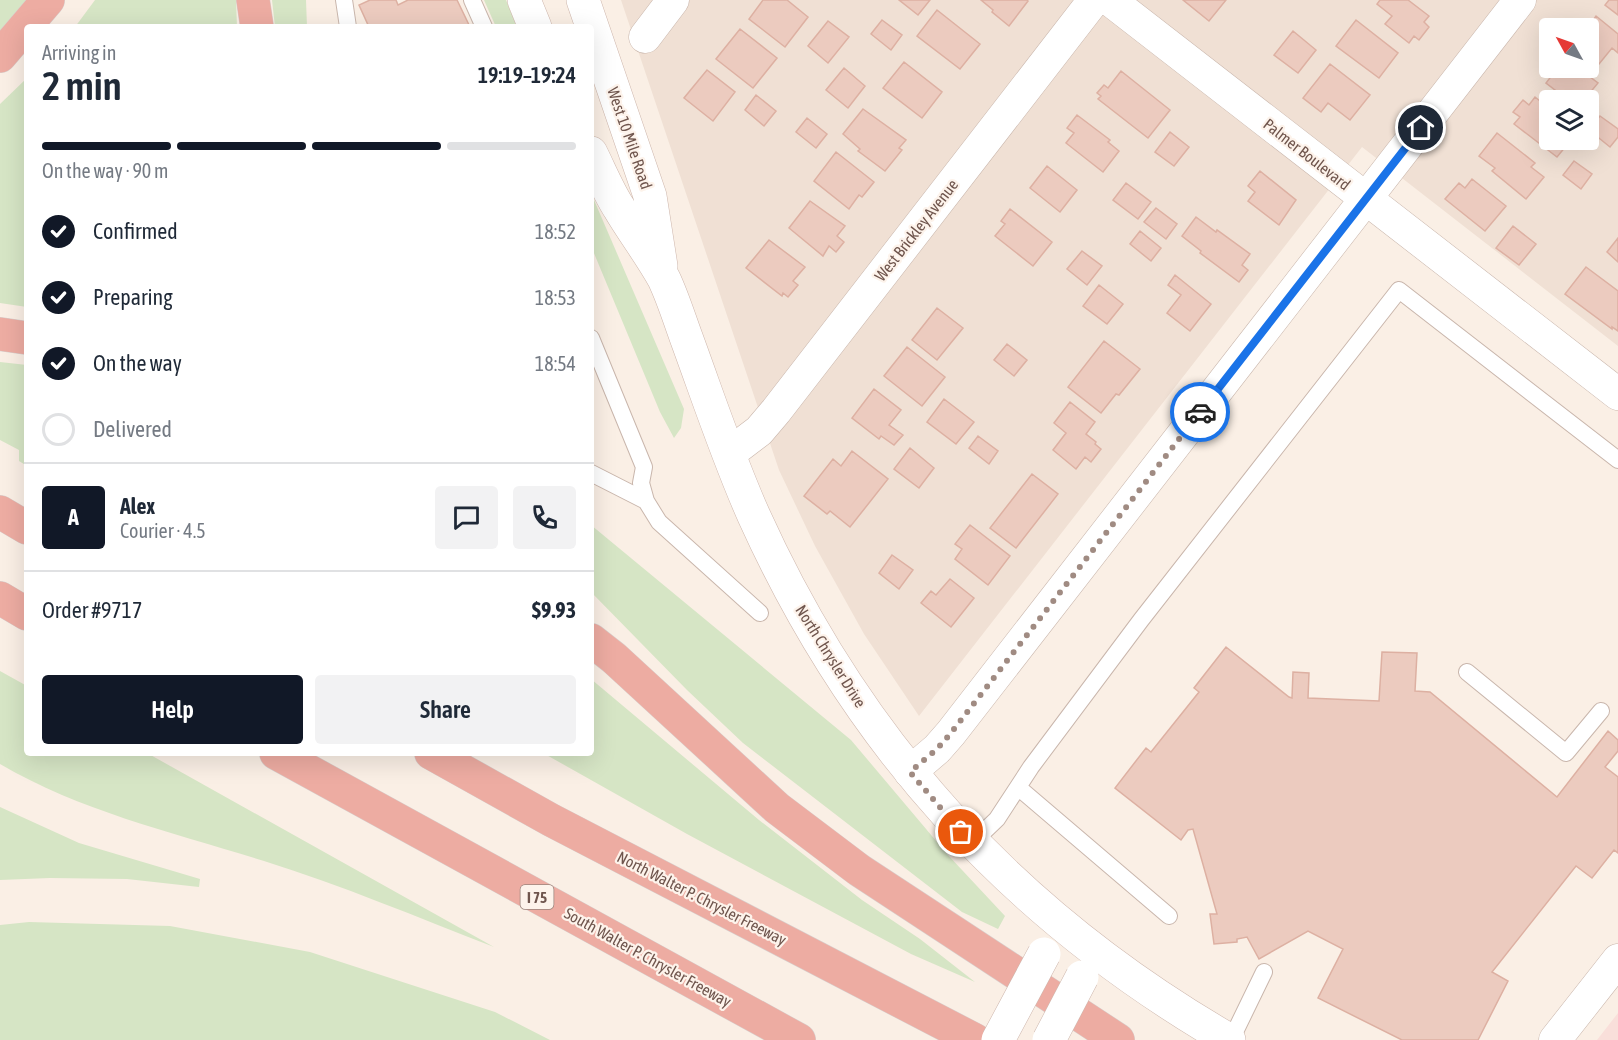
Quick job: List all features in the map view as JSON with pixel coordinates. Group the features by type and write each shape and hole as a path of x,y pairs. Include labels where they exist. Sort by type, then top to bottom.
{"highway":[{"path":"27,24 48,0"},
{"path":"253,0 257,24"},
{"path":"0,56 24,28"},
{"path":"0,334 24,338"},
{"path":"0,512 24,526"},
{"path":"0,598 24,612"},
{"path":"594,633 602,649 777,808 850,863 1118,1040"},
{"name":"South Walter P. Chrysler Freeway","path":"281,756 799,1040"},
{"name":"North Walter P. Chrysler Freeway","path":"436,756 551,820 975,1040"}],"main road":[{"path":"524,0 534,24"},
{"name":"West 10 Mile Road","path":"583,0 591,24"},
{"name":"West 10 Mile Road","path":"594,32 650,196 664,279"},
{"name":"North Chrysler Drive","path":"594,159 616,205 664,279 753,512 774,559 847,685 910,772 972,843 1061,925 1090,965 1169,1004 1230,1040"},
{"path":"998,1040 1061,925"},
{"path":"1048,1040 1090,965"}],"street":[{"path":"645,37 674,0"},
{"name":"West Brickley Avenue","path":"730,453 759,431 776,411 1094,0"},
{"name":"Palmer Boulevard","path":"1110,0 1618,394"},
{"path":"910,772 937,749 951,733 1520,0"},
{"path":"1555,1040 1618,960"}],"lane":[{"path":"344,0 348,24"},
{"path":"472,0 483,24"},
{"path":"972,843 997,819 1031,767 1141,620 1399,290 1618,460"},
{"path":"594,345 644,467 640,483 646,501 658,522 760,613"},
{"path":"594,474 646,501"},
{"path":"1467,672 1566,753 1601,711"},
{"path":"1019,788 1169,916"},
{"path":"1230,1040 1264,972"}],"shaded area":[{"path":"621,0 1618,0 1618,346 1362,147 919,716 864,634 815,546 779,470"},
{"path":"1618,1013 1618,1040 1597,1040"}],"green space":[{"path":"0,0 29,0 0,32"},
{"path":"95,0 236,0 237,24 77,24"},
{"path":"272,0 306,0 307,24 275,24"},
{"path":"484,0 506,0 516,24 495,24"},
{"path":"24,81 24,307 0,303 0,104"},
{"path":"594,200 684,409 681,428 674,438 660,412 594,253"},
{"path":"0,362 24,365 24,464 19,461 19,450 0,440"},
{"path":"594,527 851,740 948,855 1005,916 998,929 962,912 743,743 687,690 594,595"},
{"path":"0,671 24,684 24,756 152,756 494,947 322,880 96,808 31,781 0,764"},
{"path":"594,682 759,820 862,900 920,939 975,982 911,954 687,834 548,756 594,756"},
{"path":"0,807 79,843 200,879 199,887 127,879 0,880"},
{"path":"29,922 170,926 310,952 495,1012 550,1040 0,1040 0,925"}],"building":[{"path":"370,0 396,0 398,5 408,0 457,0 469,24 368,24 359,5"},
{"path":"763,0 787,0 808,17 785,47 749,19"},
{"path":"899,0 930,0 918,15"},
{"path":"981,0 1027,0 1028,1 1009,26"},
{"path":"1183,0 1226,0 1209,21"},
{"path":"1380,0 1408,0 1429,16 1424,22 1429,27 1419,40 1414,36 1409,43 1385,24 1392,16 1377,4"},
{"path":"1609,0 1618,0 1618,15 1605,5"},
{"path":"937,10 980,44 960,69 917,36"},
{"path":"1599,18 1618,34 1618,53 1612,48 1599,64"},
{"path":"882,20 902,35 891,50 871,34"},
{"path":"1356,20 1398,53 1379,78 1336,46"},
{"path":"828,21 849,37 828,63 808,46"},
{"path":"740,29 777,58 753,88 716,59"},
{"path":"1293,31 1316,50 1298,73 1274,55"},
{"path":"904,62 942,92 922,118 883,88"},
{"path":"1330,64 1370,95 1350,120 1328,103 1321,112 1303,98"},
{"path":"844,68 865,86 848,108 826,90"},
{"path":"707,70 735,92 713,121 684,98"},
{"path":"1121,71 1170,110 1148,138 1098,99 1101,96 1097,93 1104,85 1108,88"},
{"path":"1550,78 1591,78 1598,83 1592,90 1555,90 1546,83"},
{"path":"756,95 776,111 764,126 745,110"},
{"path":"1535,97 1539,100 1539,143 1514,124 1520,117 1513,112 1523,100 1529,105"},
{"path":"863,109 906,140 899,148 902,150 885,171 858,151 860,149 843,134"},
{"path":"1077,115 1110,140 1108,142 1119,151 1103,172 1066,143 1074,133 1067,128"},
{"path":"1599,117 1618,129 1618,137 1610,147 1599,138"},
{"path":"807,118 827,134 816,148 796,132"},
{"path":"1170,132 1189,147 1174,166 1155,152"},
{"path":"1497,133 1535,163 1531,167 1544,177 1526,199 1492,171 1495,168 1479,156"},
{"path":"1548,150 1563,150 1557,157"},
{"path":"836,152 874,182 862,197 859,195 849,209 814,181"},
{"path":"1574,161 1592,174 1581,189 1563,175"},
{"path":"1047,166 1077,190 1060,212 1030,188"},
{"path":"1260,171 1296,200 1279,225 1248,201 1255,192 1248,186"},
{"path":"1472,179 1506,206 1485,231 1445,199 1459,183 1465,188"},
{"path":"1126,183 1151,202 1138,219 1113,200"},
{"path":"810,201 845,226 837,236 844,242 836,252 829,246 823,256 789,228"},
{"path":"1156,208 1177,224 1166,239 1144,222"},
{"path":"1010,209 1052,242 1033,266 995,236 1005,224 1001,221"},
{"path":"1196,217 1250,254 1242,265 1248,270 1239,282 1200,253 1201,251 1182,236"},
{"path":"1513,226 1536,244 1519,265 1496,248"},
{"path":"1140,231 1161,248 1151,261 1130,244"},
{"path":"1618,238 1618,262 1607,252"},
{"path":"769,240 805,267 793,281 798,285 788,297 783,293 782,296 746,268"},
{"path":"1082,251 1102,266 1087,285 1067,269"},
{"path":"1586,267 1618,291 1618,331 1565,294"},
{"path":"1175,275 1211,304 1190,331 1167,313 1181,295 1168,285"},
{"path":"1099,285 1123,304 1107,324 1083,306"},
{"path":"937,308 963,328 937,360 912,340"},
{"path":"1104,341 1140,369 1101,413 1068,387"},
{"path":"1007,344 1027,360 1014,376 994,360"},
{"path":"907,347 945,377 922,406 884,376"},
{"path":"874,389 901,410 889,425 903,435 894,445 881,436 879,439 852,418"},
{"path":"944,399 974,422 956,444 927,422"},
{"path":"1070,402 1095,422 1086,434 1101,449 1091,462 1085,457 1076,469 1053,450 1066,433 1054,423"},
{"path":"978,436 998,451 989,464 969,448"},
{"path":"910,448 934,468 919,488 894,469"},
{"path":"852,451 888,479 850,527 830,511 827,514 804,496 833,459 841,466"},
{"path":"1032,474 1058,494 1016,548 990,528"},
{"path":"970,525 1010,556 988,585 955,559 962,549 955,544"},
{"path":"892,555 913,570 899,589 879,573"},
{"path":"950,579 974,598 951,627 921,603 931,591 936,595"},
{"path":"1226,647 1289,697 1292,698 1293,672 1309,673 1308,698 1379,701 1382,652 1417,653 1415,691 1430,692 1557,797 1608,731 1618,740 1618,751 1605,767 1618,777 1618,853 1614,850 1592,878 1576,866 1492,972 1508,981 1478,1040 1402,1040 1318,998 1343,949 1308,931 1259,959 1247,937 1237,939 1237,942 1214,944 1210,914 1217,914 1193,829 1188,830 1181,840 1115,788 1146,748 1151,752 1199,692 1194,688"}],"way so far":[{"path":"961,832 910,772 937,749 951,733 1200,412"}],"route":[{"path":"1200,412 1421,128"}]}
